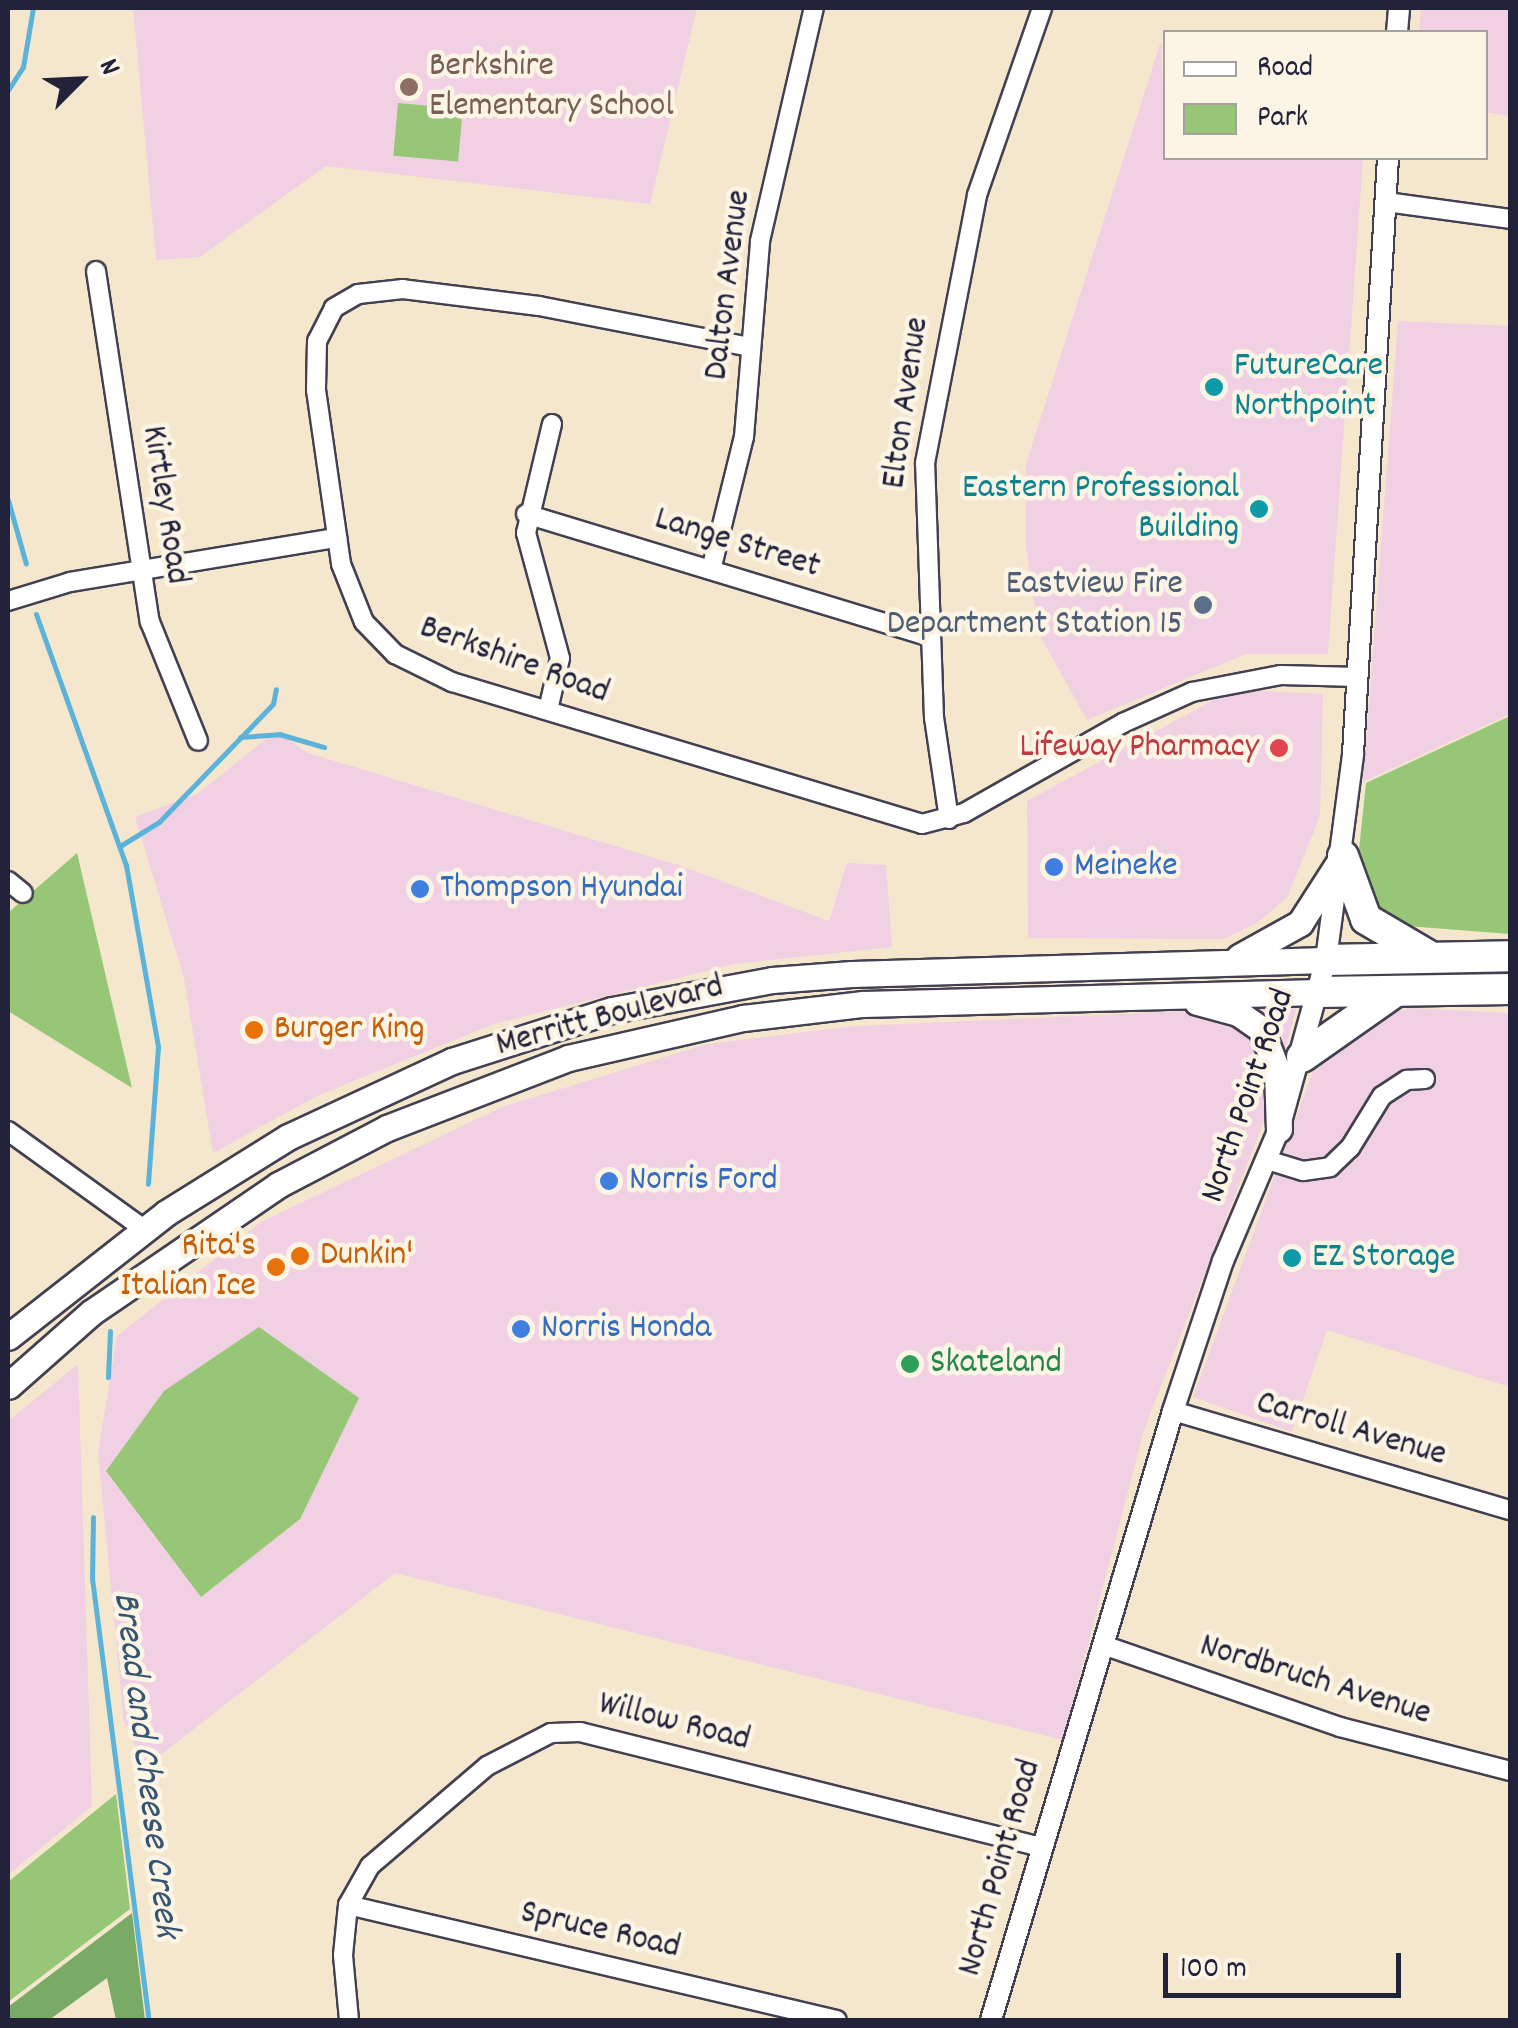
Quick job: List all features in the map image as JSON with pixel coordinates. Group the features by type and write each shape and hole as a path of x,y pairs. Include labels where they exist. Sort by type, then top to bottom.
{"highway":[{"path":"1343,856 1366,919 1430,956"},
{"path":"1326,960 1510,956"},
{"path":"1320,992 1506,990"},
{"path":"1302,1057 1398,991"}],"main road":[{"path":"1230,960 1300,923 1343,856"},
{"name":"Merritt Boulevard","path":"8,1338 144,1230 243,1163 452,1062 632,1005 852,974 1326,960"},
{"name":"Merritt Boulevard","path":"8,1386 92,1312 164,1258 278,1185 387,1128 523,1072 599,1050 743,1018 863,1004 1320,992"},
{"path":"1157,997 1208,1004 1261,1029 1277,1070 1278,1129"},
{"path":"164,1258 164,1235 243,1163"},
{"path":"92,1312 97,1296 146,1256 144,1230"}],"street":[{"name":"Dalton Avenue","path":"711,570 744,437 760,241 814,8"},
{"name":"Elton Avenue","path":"949,820 930,637 924,496 929,434 977,196 1042,8"},
{"name":"North Point Road","path":"991,2020 1173,1412 1224,1262 1268,1160 1320,992 1343,856 1358,677 1388,160"},
{"path":"1386,202 1510,219"},
{"name":"Kirtley Road","path":"96,271 140,570 164,669 198,741"},
{"name":"Berkshire Road","path":"750,347 539,306 403,289 358,294 326,317 314,357 336,538 354,600 394,654 452,682 904,822 949,820 1192,692 1265,676 1358,677"},
{"path":"548,710 560,658 528,546 526,514 552,424"},
{"name":"Lange Street","path":"526,514 930,637"},
{"path":"8,601 140,570 336,538"},
{"path":"1268,1160 1303,1171 1330,1167 1350,1148 1382,1096 1408,1080 1425,1079"},
{"path":"8,1132 144,1230"},
{"name":"Carroll Avenue","path":"1173,1412 1510,1510"},
{"name":"Nordbruch Avenue","path":"1102,1645 1340,1727 1510,1771"},
{"name":"Willow Road","path":"349,2020 343,1955 348,1905 370,1866 487,1766 531,1739 566,1731 1040,1847"},
{"name":"Spruce Road","path":"348,1905 837,2020"}],"shaded area":[{"name":"Berkshire Elementary School","path":"133,8 697,8 650,204 326,166 200,257 156,260"},
{"path":"1421,8 1510,8 1510,116 1488,112 1488,30 1419,30"},
{"path":"1161,41 1163,160 1363,160 1328,654 1246,654 1087,720 1039,634 1026,548 1026,464"},
{"path":"1398,321 1510,326 1510,714 1363,782"},
{"path":"1259,691 1323,694 1320,816 1287,898 1257,923 1223,939 1028,938 1027,801 1219,697"},
{"path":"276,731 308,753 681,866 829,921 847,863 886,865 892,947 735,964 494,1024 317,1096 213,1153 184,978 135,817 197,794"},
{"path":"1297,1006 1269,1108 1144,1430 1063,1740 395,1573 145,1767 124,1722 98,1453 117,1336 261,1222 502,1107 707,1044 856,1026"},
{"path":"1410,1008 1510,1013 1510,1387 1327,1330 1292,1432 1193,1397 1315,1066 1348,1023"},
{"path":"78,1364 92,1806 8,1875 8,1421"}],"green space":[{"path":"398,103 463,109 458,161 393,156"},
{"path":"1510,716 1510,934 1381,924 1356,879 1366,783"},
{"path":"77,853 132,1088 8,1011 8,913"},
{"path":"259,1327 359,1398 300,1519 201,1597 106,1471 164,1391"},
{"path":"116,1794 130,1909 8,2002 8,1882"},
{"path":"132,1913 145,2020 116,2020 107,1978 49,2020 8,2020 8,2007"}],"waterway":[{"name":"Bread and Cheese Creek","path":"8,90 23,67 33,8"},
{"name":"Bread and Cheese Creek","path":"8,500 26,564"},
{"name":"Bread and Cheese Creek","path":"36,614 126,865 158,1047 148,1184"},
{"path":"120,846 159,822 273,704 276,689"},
{"path":"240,737 279,734 324,747"},
{"name":"Bread and Cheese Creek","path":"108,1377 110,1331"},
{"name":"Bread and Cheese Creek","path":"93,1517 92,1578 149,2020"}],"place":[{"name":"Berkshire Elementary School","path":"409,87"},
{"name":"FutureCare Northpoint","path":"1214,387"},
{"name":"Eastern Professional Building","path":"1259,509"},
{"name":"Eastview Fire Department Station 15","path":"1203,605"},
{"name":"Lifeway Pharmacy","path":"1279,748"},
{"name":"Meineke","path":"1054,867"},
{"name":"Thompson Hyundai","path":"420,889"},
{"name":"Burger King","path":"254,1030"},
{"name":"Norris Ford","path":"609,1181"},
{"name":"Dunkin'","path":"300,1256"},
{"name":"EZ Storage","path":"1292,1258"},
{"name":"Rita's Italian Ice","path":"276,1267"},
{"name":"Norris Honda","path":"521,1329"},
{"name":"Skateland","path":"910,1364"}]}
